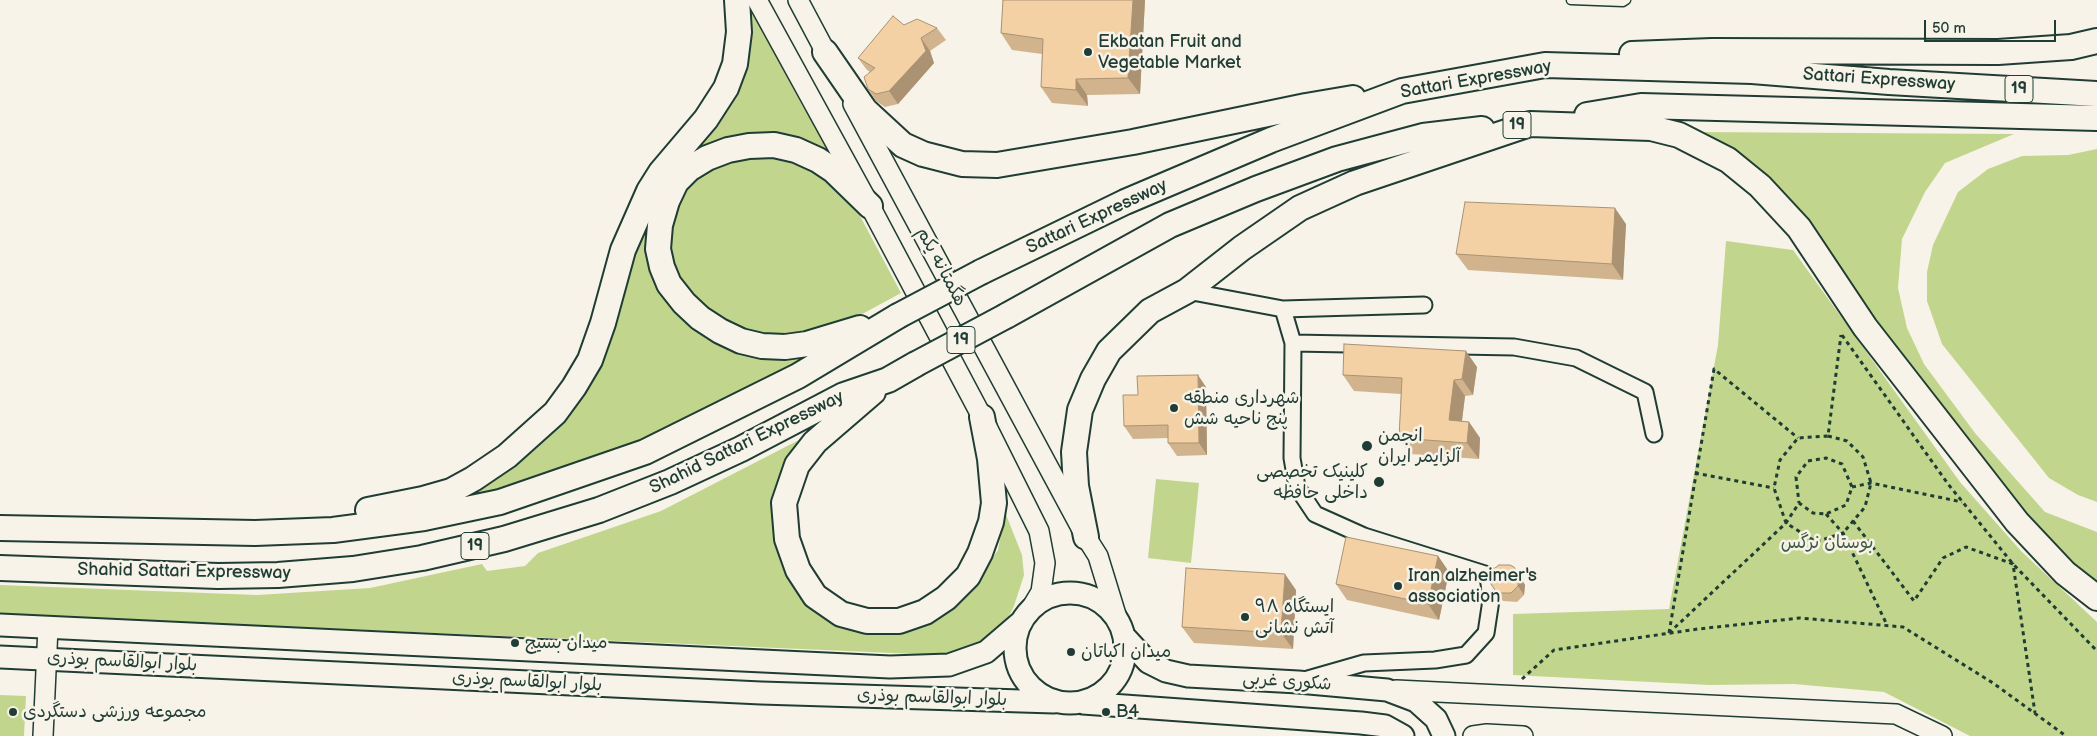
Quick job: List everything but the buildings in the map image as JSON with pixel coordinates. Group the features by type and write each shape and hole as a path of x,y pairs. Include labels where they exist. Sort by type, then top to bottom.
{"highway":[{"path":"255,534 343,513 399,505 451,491 508,456 555,413 574,388 590,360 604,323 625,244 649,191 661,172 706,119 726,88 735,64 739,32 737,0"},
{"path":"1546,65 1603,55 1712,51 1998,52 2071,47 2097,41"},
{"path":"825,52 865,110 902,144 923,154 962,164 997,165 1133,142 1306,106 1402,91"},
{"name":"Sattari Expressway","path":"981,272 1126,202 1271,140 1402,91 1546,65 1752,71 1889,82 1972,86 2067,86"},
{"path":"2067,86 2097,80"},
{"path":"2067,86 2097,94"},
{"name":"Sattari Expressway","path":"1006,316 1170,225 1328,163 1423,136 1530,124 1641,106 2097,118"},
{"path":"1086,538 1076,486 1074,452 1080,410 1093,378 1109,351 1150,311 1186,291 1242,248 1300,208 1355,183 1530,124 1651,128 1679,135 1728,160 1760,186 1799,228 1865,327 2017,522 2065,573 2097,598"},
{"path":"870,206 833,170 818,160 796,150 774,145 748,146 728,150 707,158 689,169 676,182 666,201 660,225 658,249 662,267 669,284 684,303 700,318 734,338 762,346 785,347 807,344 898,316"},
{"name":"Shahid Sattari Expressway","path":"0,528 255,534 333,530 424,518 500,502 594,471 644,452 798,376 898,316 981,272"},
{"name":"Shahid Sattari Expressway","path":"0,568 218,576 278,576 353,569 422,558 504,539 608,506 670,482 741,449 844,395 888,380 1006,316"},
{"path":"888,380 852,408 815,442 797,465 784,503 787,539 798,570 815,596 841,614 867,622 899,621 925,612 946,598 968,576 980,553 991,522 994,503 990,459 982,418"}],"main road":[{"path":"1067,592 1086,594 1104,603 1121,628 1124,659 1116,679 1101,694 1081,703 1054,702 1033,690 1018,670 1014,646 1026,614 1048,596 1067,592"},
{"name":"بلوار ابوالقاسم بوذری","path":"0,625 890,667 949,665 986,652 1026,614"},
{"name":"شکوری غربی","path":"1121,628 1148,662 1166,672 1188,676 1298,682 1387,690 1416,701 1436,719 1444,736"},
{"name":"بلوار ابوالقاسم بوذری","path":"0,657 780,694 1054,702"},
{"path":"780,694 783,662"},
{"name":"شکوری غربی","path":"1081,703 1361,723 1385,726 1403,736"}],"street":[{"name":"هگمتانه یکم","path":"757,0 870,206 982,418 1039,531 1044,563 1041,592 1026,614"},
{"name":"هگمتانه یکم","path":"802,4 825,52 1086,538 1098,556 1121,628"},
{"path":"1186,291 1283,309 1424,305"},
{"path":"1283,309 1294,342 1292,458 1297,487 1315,514 1364,536 1488,575 1491,600 1486,633 1466,655 1434,660 1364,663 1298,682"},
{"path":"1294,342 1514,347 1576,358 1645,392 1654,434"},
{"path":"43,736 48,627"},
{"path":"1387,690 1896,714 1942,736"},
{"path":"1472,736 1487,734 1524,736"}],"lane":[{"path":"1571,0 1623,2 1626,0"}],"path":[{"path":"1828,436 1841,335 1963,503 2013,564 2097,651"},
{"path":"1669,633 1714,369 1798,438 1828,436 1847,441 1863,457 1871,483 1865,507 1844,533 1816,542 1786,523 1774,488 1780,460 1798,438"},
{"path":"1669,633 1786,523 1799,503 1796,477 1808,461 1826,458 1842,464 1852,487 1846,505 1826,514 1813,513 1799,503"},
{"path":"1694,473 1774,488"},
{"path":"1852,487 1871,483 1963,503"},
{"path":"1826,514 1844,533 1887,626"},
{"path":"1854,521 1914,601 1943,558 1966,547 2013,564"},
{"path":"2013,564 2035,713"},
{"path":"1502,696 1554,650 1669,633 1800,618 1903,627 1993,683 2066,736"}],"green space":[{"path":"746,0 803,107 850,178 813,148 693,156 682,154 714,119"},
{"path":"1693,132 2014,134 1945,163 1925,192 1902,239 1898,288 1907,328 1924,364 1975,433 2045,512 2097,532 2097,587 2038,533 1871,316"},
{"path":"2097,149 2097,502 2078,495 2049,478 1942,344 1927,301 1927,272 1933,245 1958,192 1988,169 2022,156 2068,155"},
{"path":"763,153 810,164 851,199 901,293 831,331 802,338 748,333 711,316 680,286 667,252 667,238 684,186 720,160"},
{"path":"658,192 651,222 701,329 836,343 654,440 495,493 396,511 519,455 613,308"},
{"name":"بوستان نرگس","path":"1726,241 1793,250 1960,482 2021,551 2097,622 2097,736 1970,736 1884,692 1794,684 1709,685 1513,675 1513,614 1669,609 1718,345"},
{"path":"799,440 782,466 775,496 773,520 779,550 870,627 972,587 998,550 1005,512 1022,555 1024,575 1014,606 1003,628 976,645 938,655 0,614 0,585 257,595 370,588 482,564 487,571 525,566 538,553 661,511"},
{"path":"1156,479 1199,483 1191,563 1148,558"},
{"name":"مجموعه ورزشی دستگردی","path":"0,695 26,696 24,736 0,736"}],"place":[{"name":"Ekbatan Fruit and Vegetable Market","path":"1088,52"},
{"name":"شهرداری منطقه پنج ناحیه شش","path":"1174,408"},
{"name":"انجمن آلزایمر ایران","path":"1367,446"},
{"name":"کلینیک تخصصی داخلی حافظه","path":"1379,482"},
{"name":"Iran alzheimer's association","path":"1398,586"},
{"name":"ایستگاه ۹۸ آتش نشانی","path":"1245,617"},
{"name":"میدان بسیج","path":"515,643"},
{"name":"میدان اکباتان","path":"1071,652"},
{"name":"مجموعه ورزشی دستگردی","path":"13,712"},
{"name":"B4","path":"1106,712"}]}
